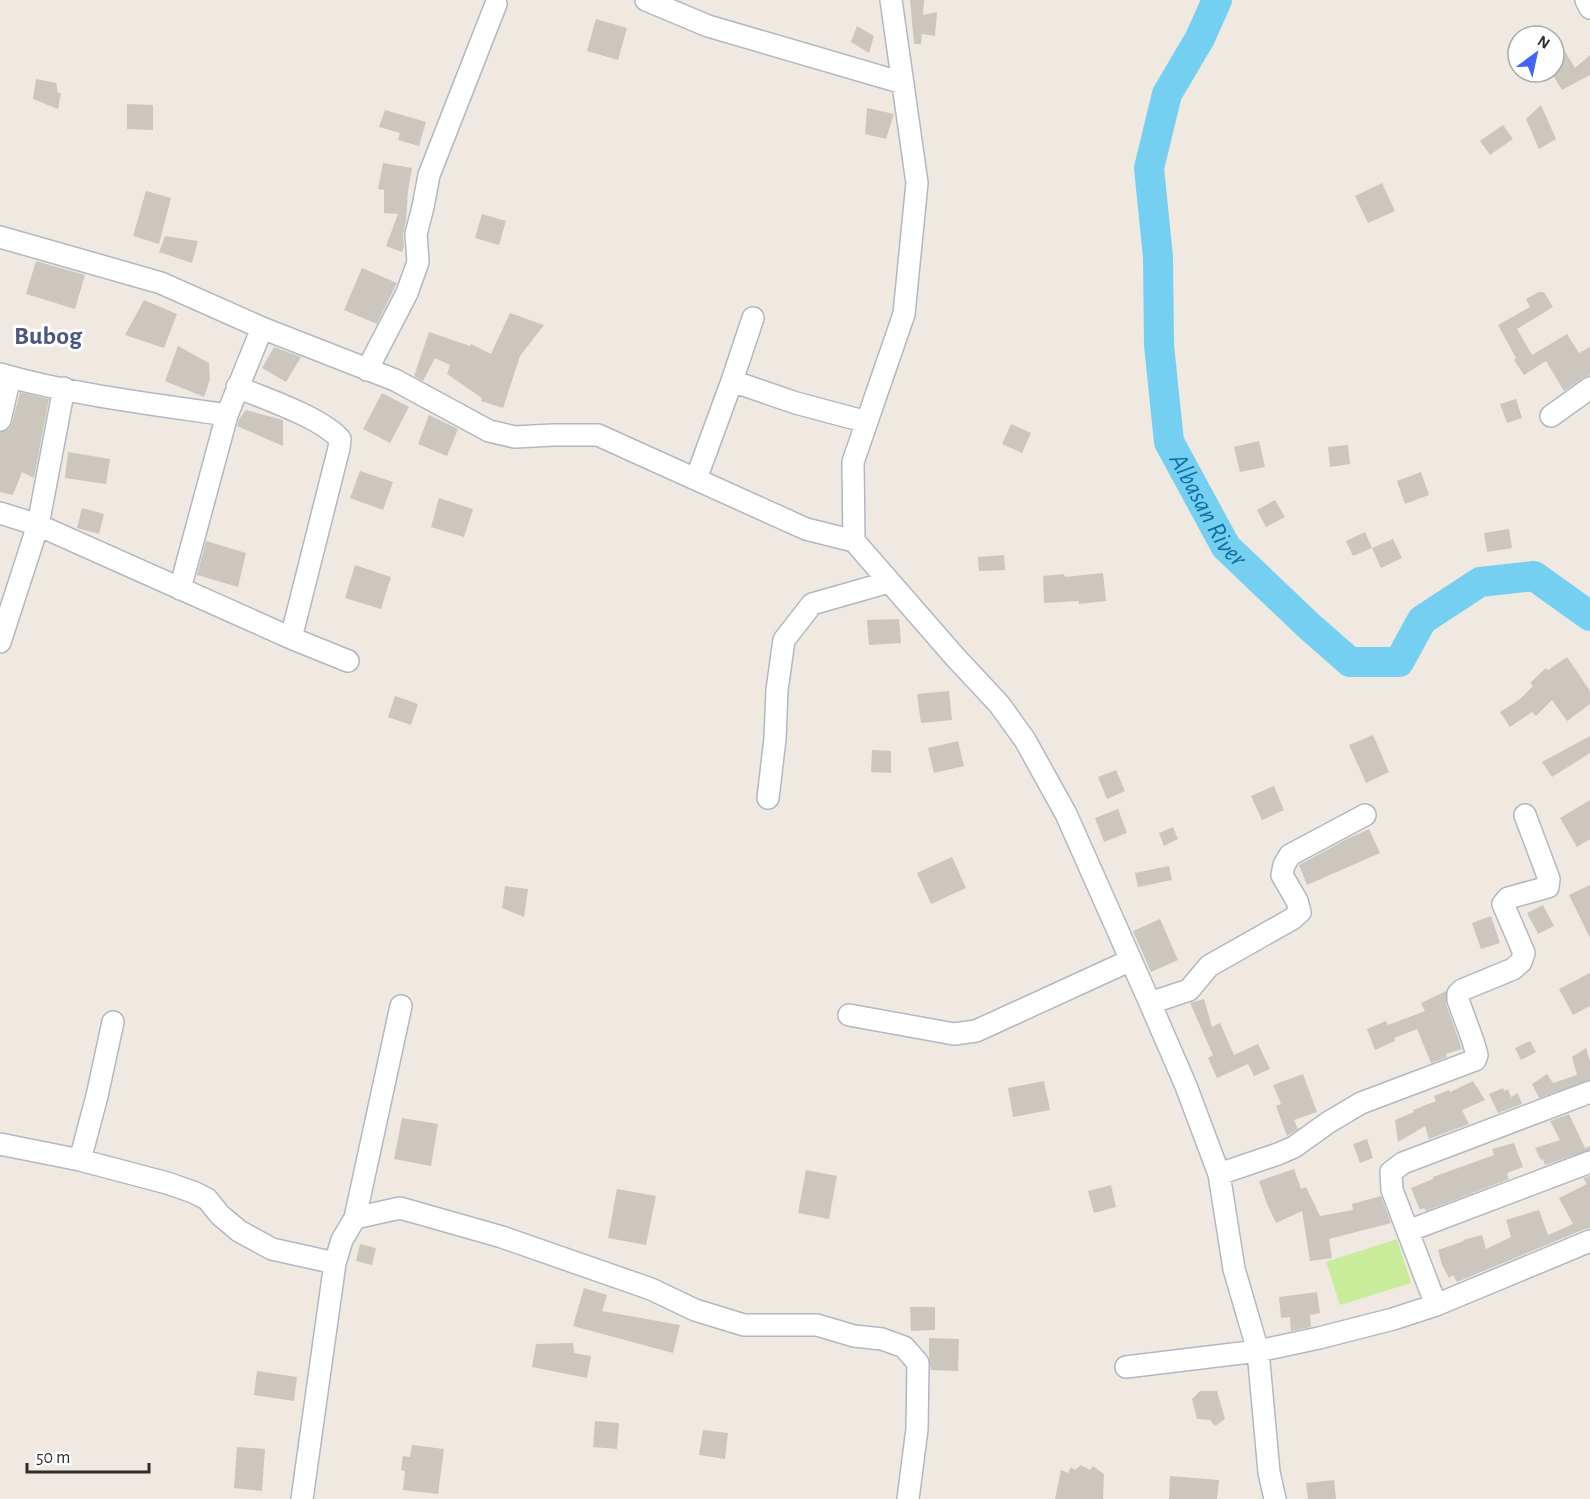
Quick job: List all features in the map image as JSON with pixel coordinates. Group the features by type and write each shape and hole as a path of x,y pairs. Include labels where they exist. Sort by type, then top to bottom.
{"street":[{"path":"646,0 708,27 903,83"},
{"path":"854,541 853,462 904,314 917,183 891,0"},
{"path":"1586,0 1590,8"},
{"path":"367,370 407,293 418,262 416,234 429,175 496,4"},
{"path":"0,237 161,283 262,328 395,380 489,431 515,437 598,435 806,529 854,541 999,704 1025,740 1066,814 1150,1003 1186,1086 1219,1174 1234,1269 1258,1351 1269,1472 1275,1499"},
{"path":"696,479 753,318"},
{"path":"180,589 226,415 262,328"},
{"path":"0,420 5,375 136,402 226,415"},
{"path":"732,381 796,403 867,422"},
{"path":"237,387 280,404 326,427 340,439 291,638"},
{"path":"0,642 38,525 64,388"},
{"path":"1551,416 1590,388"},
{"path":"0,513 38,525 291,638 348,661"},
{"path":"768,798 775,739 777,690 784,640 812,604 890,582"},
{"path":"1150,1003 1189,990 1209,966 1292,919 1300,912 1282,875 1284,865 1290,855 1365,815"},
{"path":"1219,1174 1294,1147 1361,1103 1475,1060 1477,1055 1458,994 1462,990 1514,969 1521,962 1524,952 1503,904 1508,898 1548,887 1549,879 1546,868 1525,815"},
{"path":"849,1015 954,1034 976,1031 1131,960"},
{"path":"302,1499 334,1263 342,1240 355,1218 401,1006"},
{"path":"80,1160 97,1096 112,1022"},
{"path":"1436,1305 1392,1190 1391,1172 1403,1163 1590,1092"},
{"path":"0,1144 80,1160 193,1192 207,1199 220,1215 239,1231 272,1249 334,1263"},
{"path":"1408,1231 1590,1162"},
{"path":"355,1218 400,1208 502,1237 651,1289 695,1310 744,1324 817,1325 854,1336 882,1339 904,1347 918,1363 917,1429 908,1499"},
{"path":"1126,1367 1258,1351 1393,1319 1436,1305 1590,1241"}],"green space":[{"path":"1397,1239 1411,1283 1340,1305 1326,1262"}],"building":[{"path":"910,0 924,0 923,15 937,12 935,36 922,34 921,44 914,44"},
{"path":"596,19 627,28 618,60 587,51"},
{"path":"857,26 874,36 869,53 851,42"},
{"path":"1566,53 1575,68 1590,55 1590,75 1562,90 1558,84 1566,84"},
{"path":"36,79 56,83 58,93 61,93 58,109 33,99"},
{"path":"127,104 153,105 153,130 127,129"},
{"path":"1541,105 1556,139 1539,149 1526,119"},
{"path":"867,108 894,114 886,139 865,134"},
{"path":"385,110 426,122 419,146 398,140 400,133 379,127"},
{"path":"1503,125 1513,139 1490,155 1480,141"},
{"path":"383,163 412,168 402,252 386,246 398,214 384,213 384,190 378,189"},
{"path":"1382,183 1395,211 1368,223 1355,196"},
{"path":"146,191 171,198 159,244 133,236"},
{"path":"482,214 506,221 499,245 475,238"},
{"path":"165,236 198,241 192,263 159,252"},
{"path":"36,261 85,275 75,309 26,294"},
{"path":"362,268 397,283 377,324 344,310"},
{"path":"1539,292 1544,292 1553,307 1517,329 1532,355 1567,334 1579,353 1590,347 1590,375 1564,391 1546,361 1524,375 1514,360 1516,358 1498,325 1530,307 1526,299"},
{"path":"144,300 177,314 164,348 125,335"},
{"path":"510,313 544,325 520,356 503,408 481,401 482,398 447,374 450,365 435,358 423,381 414,376 429,332 470,346 471,344 491,354"},
{"path":"178,346 209,363 210,379 204,397 165,381"},
{"path":"274,347 301,357 286,382 262,368"},
{"path":"20,392 49,399 34,478 22,472 13,495 0,492 0,432 9,429 12,423"},
{"path":"382,393 409,407 390,443 363,429"},
{"path":"1516,399 1522,418 1507,423 1500,404"},
{"path":"246,410 283,420 283,446 237,426"},
{"path":"429,415 458,429 447,456 418,444"},
{"path":"1011,424 1031,433 1022,453 1002,444"},
{"path":"1259,441 1265,467 1240,472 1234,447"},
{"path":"1348,445 1350,464 1330,467 1328,447"},
{"path":"68,452 110,459 106,484 65,478"},
{"path":"360,471 393,482 383,510 350,498"},
{"path":"1421,472 1429,495 1405,504 1397,481"},
{"path":"439,498 473,509 464,537 431,527"},
{"path":"1275,500 1285,517 1266,527 1257,510"},
{"path":"82,508 104,514 99,534 77,528"},
{"path":"1509,529 1512,548 1487,552 1484,533"},
{"path":"1365,532 1372,548 1353,556 1346,541"},
{"path":"1393,539 1402,558 1381,568 1372,548"},
{"path":"206,541 246,553 238,587 197,575"},
{"path":"1004,555 1005,570 979,571 978,557"},
{"path":"355,565 391,577 381,609 345,598"},
{"path":"1103,573 1106,601 1079,604 1079,601 1044,603 1043,576 1064,574 1065,577"},
{"path":"899,619 901,643 869,645 867,620"},
{"path":"1567,657 1590,691 1590,704 1567,721 1552,700 1536,716 1532,712 1510,727 1500,712 1519,700 1533,686 1530,683 1546,668 1548,670"},
{"path":"949,691 952,720 921,723 917,694"},
{"path":"395,696 418,704 411,725 388,717"},
{"path":"1373,735 1389,772 1366,783 1349,745"},
{"path":"1590,736 1590,753 1552,777 1542,762"},
{"path":"958,741 964,766 934,773 928,748"},
{"path":"872,750 891,751 891,773 871,772"},
{"path":"1116,770 1125,791 1107,799 1098,777"},
{"path":"1274,786 1284,810 1262,820 1251,796"},
{"path":"1590,800 1590,839 1577,847 1560,818"},
{"path":"1118,809 1127,833 1104,842 1095,818"},
{"path":"1173,827 1178,839 1164,846 1159,833"},
{"path":"1369,829 1380,853 1307,885 1299,865"},
{"path":"952,857 966,888 931,904 917,873"},
{"path":"1169,866 1172,880 1138,887 1135,873"},
{"path":"1590,885 1590,938 1569,895"},
{"path":"505,886 528,889 524,917 502,908"},
{"path":"1543,905 1554,926 1538,934 1527,913"},
{"path":"1491,916 1500,943 1481,949 1472,923"},
{"path":"1160,919 1178,960 1151,972 1133,931"},
{"path":"1590,973 1590,1006 1573,1015 1559,989"},
{"path":"1446,991 1446,1004 1462,1049 1446,1054 1447,1057 1431,1063 1417,1029 1394,1038 1395,1041 1375,1050 1367,1029 1386,1021 1388,1025 1425,1011 1421,1003"},
{"path":"1204,999 1212,1027 1220,1023 1234,1055 1258,1044 1270,1069 1254,1076 1248,1064 1217,1078 1208,1058 1213,1055 1190,1003"},
{"path":"1530,1041 1536,1052 1521,1060 1515,1048"},
{"path":"1586,1048 1590,1061 1590,1080 1539,1098 1532,1084 1547,1074 1553,1083 1577,1075 1572,1057"},
{"path":"1303,1074 1317,1112 1294,1120 1298,1129 1287,1136 1276,1106 1281,1104 1273,1085"},
{"path":"1044,1081 1050,1110 1013,1117 1008,1088"},
{"path":"1473,1081 1485,1100 1462,1110 1469,1124 1429,1139 1425,1126 1398,1142 1395,1120 1436,1101 1434,1096 1449,1090 1450,1092"},
{"path":"1503,1088 1504,1091 1508,1089 1511,1097 1518,1093 1522,1104 1498,1113 1489,1094"},
{"path":"1569,1114 1585,1148 1590,1146 1590,1150 1545,1165 1535,1148 1560,1140 1550,1121"},
{"path":"402,1118 438,1124 431,1166 394,1159"},
{"path":"1367,1139 1373,1158 1360,1163 1353,1144"},
{"path":"1514,1143 1523,1167 1507,1173 1509,1179 1426,1211 1424,1208 1420,1210 1411,1188 1433,1177 1494,1155 1492,1149"},
{"path":"1294,1169 1301,1189 1306,1187 1320,1216 1353,1210 1352,1204 1381,1196 1391,1223 1329,1239 1332,1258 1310,1261 1302,1211 1276,1223 1259,1181"},
{"path":"806,1170 837,1176 829,1219 798,1213"},
{"path":"1590,1176 1590,1228 1457,1282 1453,1275 1449,1278 1438,1250 1482,1235 1486,1249 1511,1237 1506,1220 1539,1210 1548,1235 1573,1224 1559,1198 1587,1184 1583,1178"},
{"path":"1111,1185 1116,1207 1094,1213 1088,1191"},
{"path":"617,1189 656,1196 646,1245 608,1238"},
{"path":"360,1244 376,1248 372,1265 356,1261"},
{"path":"584,1288 607,1295 602,1311 680,1325 673,1353 573,1326"},
{"path":"1317,1292 1320,1313 1310,1315 1311,1327 1291,1331 1290,1317 1281,1318 1279,1297"},
{"path":"910,1307 935,1307 935,1330 911,1331"},
{"path":"929,1338 959,1339 958,1371 931,1370"},
{"path":"573,1343 574,1353 591,1356 587,1378 532,1367 536,1344"},
{"path":"257,1371 297,1377 294,1401 254,1395"},
{"path":"1200,1391 1217,1391 1225,1419 1215,1426 1210,1420 1197,1419 1192,1399"},
{"path":"595,1421 619,1423 617,1449 593,1447"},
{"path":"703,1430 728,1433 725,1459 699,1455"},
{"path":"412,1445 444,1449 438,1494 403,1490 405,1471 401,1470 403,1456 410,1457"},
{"path":"237,1447 265,1449 262,1491 234,1488"},
{"path":"1081,1465 1090,1470 1093,1466 1104,1474 1103,1499 1055,1499 1061,1470 1068,1473 1071,1467 1075,1470"},
{"path":"1170,1476 1219,1480 1217,1499 1169,1499"},
{"path":"1334,1480 1336,1499 1308,1499 1306,1483"}],"waterway":[{"name":"Albasan River","path":"1217,0 1200,38 1167,94 1149,168 1158,257 1159,345 1169,442 1226,547 1350,662 1399,662 1422,620 1480,582 1534,576 1590,616"}],"district":[{"name":"Bubog","path":"48,336"}]}
